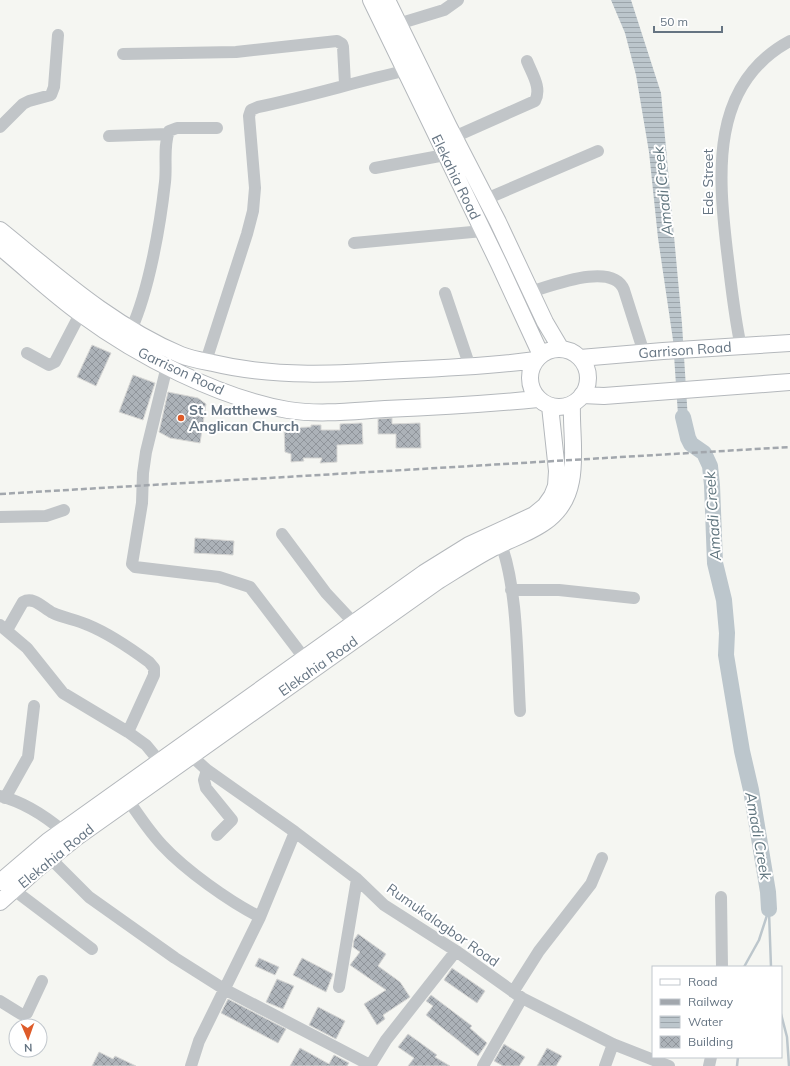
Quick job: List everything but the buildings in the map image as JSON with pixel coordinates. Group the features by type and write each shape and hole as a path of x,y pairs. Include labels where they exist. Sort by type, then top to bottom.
{"main road":[{"name":"Elekahia Road","path":"371,0 404,71 483,231 538,357"},
{"name":"Elekahia Road","path":"387,0 486,199 530,292 561,349"},
{"name":"Garrison Road","path":"0,230 88,300 131,330 183,356 206,362 246,370 298,374 470,367 538,357"},
{"name":"Garrison Road","path":"0,247 80,314 125,343 167,366 213,387 268,406 308,412 544,403"},
{"name":"Garrison Road","path":"580,358 790,343"},
{"path":"577,400 587,387 588,377 586,367 580,358 575,354 561,349 547,351 538,357 532,366 529,380 534,393 544,403 558,407 577,400 604,396 790,382"},
{"name":"Elekahia Road","path":"0,902 7,886 63,831 187,752 467,562 546,522 558,512 563,504 572,480 577,400"},
{"name":"Elekahia Road","path":"187,752 305,659 447,558 486,536 534,515 545,506 552,496 556,486 557,471 544,403"},
{"name":"Elekahia Road","path":"7,886 50,858 128,801 164,767"}],"street":[{"path":"398,24 444,10 458,0"},
{"path":"0,127 23,104 29,101 46,98 51,95 54,86 58,35"},
{"path":"123,54 236,52 337,41 342,44 343,47 346,84"},
{"name":"Ede Street","path":"741,347 733,308 722,210 720,185 722,145 732,106 750,73 762,59 790,41"},
{"path":"454,137 535,101 538,95 538,89 527,61"},
{"path":"206,362 247,234 252,211 255,188 250,112 258,107 323,92 346,84 404,71"},
{"path":"131,330 138,314 160,221 165,181 166,138 169,131 177,128 218,128"},
{"path":"109,136 168,134"},
{"path":"486,199 598,151"},
{"path":"375,168 445,154"},
{"path":"354,243 483,231"},
{"path":"530,292 586,276 600,276 617,280 622,284 644,353"},
{"path":"446,293 470,367"},
{"path":"27,353 49,365 55,362 80,314"},
{"path":"167,366 146,452 143,473 142,503 132,564 135,567 219,576 250,587 305,659"},
{"path":"0,516 46,516 64,510"},
{"path":"282,534 326,593 354,623"},
{"path":"501,544 507,559 511,590 520,711"},
{"path":"511,590 559,590 634,598"},
{"path":"128,732 154,675 154,668 150,662 106,633 73,618 51,612 38,603 29,600 22,602 4,627 27,648 63,693 70,699 128,732 146,745 164,767"},
{"path":"34,706 29,753 2,797 30,808 50,820 63,831"},
{"name":"Rumukalagbor Road","path":"187,752 207,770 295,832 357,879 384,905 456,951 517,995 613,1044 669,1066"},
{"path":"207,770 204,784 232,820 217,835"},
{"path":"128,801 162,845 177,859 238,906 260,917"},
{"path":"190,1066 199,1041 260,917 295,832"},
{"path":"50,858 89,897 110,913 224,989 370,1066 386,1040 456,951"},
{"path":"483,1066 539,951 591,884 602,858"},
{"path":"339,987 357,879"},
{"path":"7,886 92,949"},
{"path":"721,897 722,966"},
{"path":"0,1001 21,1014 27,1013 42,981"},
{"path":"605,1066 613,1044"}],"water":[{"path":"611,0 631,0 661,93 682,324 689,437 686,438 678,415 673,340 658,238 649,152 636,75 625,33"}],"waterway":[{"name":"Amadi Creek","path":"683,417 691,444 704,453 710,466 715,563 724,600 727,633 726,655 742,751 751,790 768,892 769,909"},
{"name":"Amadi Creek","path":"745,966 759,940 769,909"},
{"path":"769,912 771,966"},
{"path":"782,1018 787,1037 789,1066"},
{"name":"Amadi Creek","path":"737,1066 738,1058"}],"railway":[{"path":"0,494 790,447"}],"place":[{"name":"St. Matthews Anglican Church","path":"181,418"}]}
